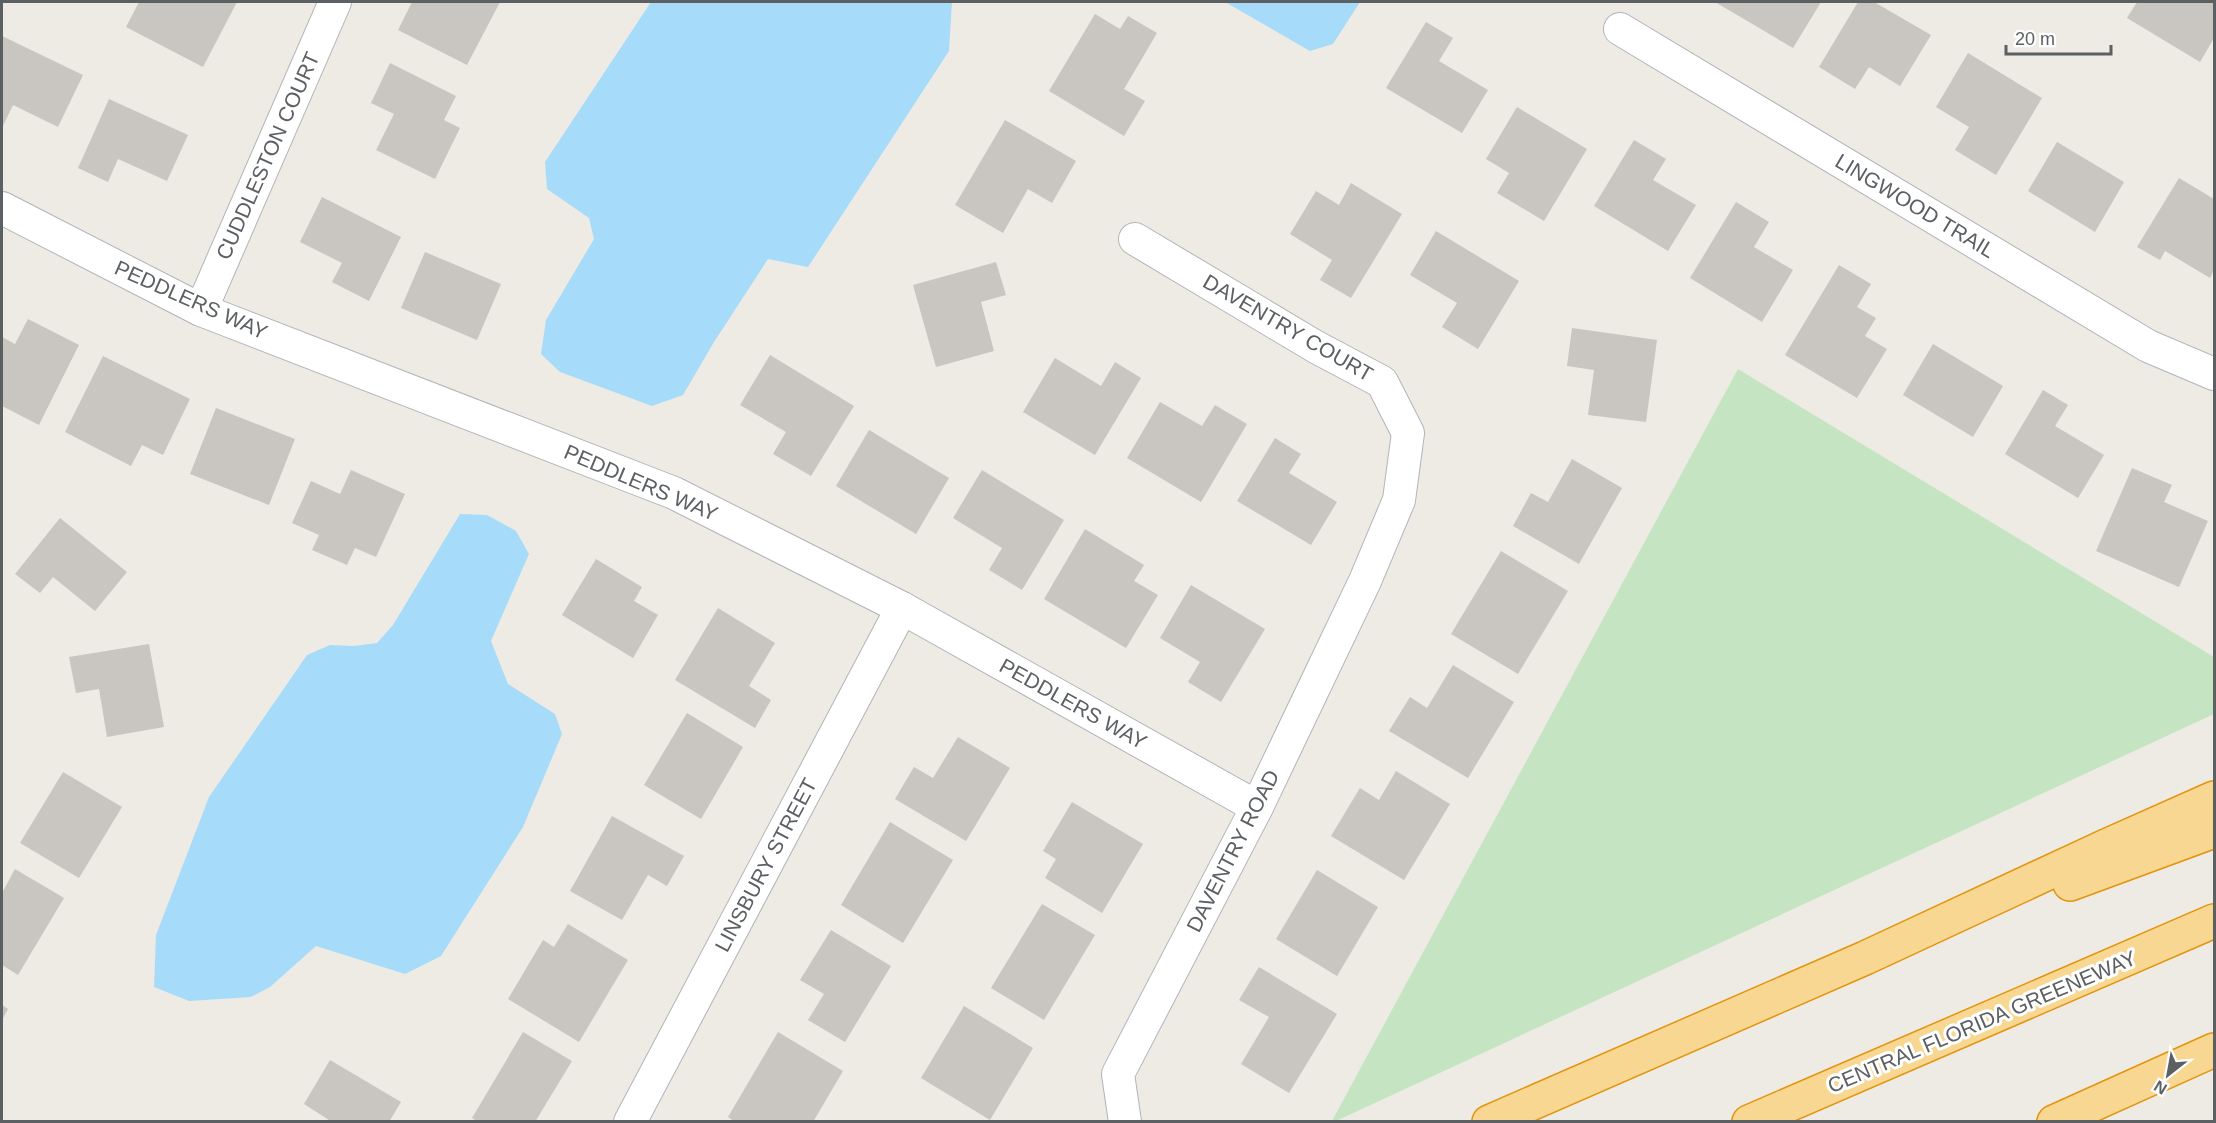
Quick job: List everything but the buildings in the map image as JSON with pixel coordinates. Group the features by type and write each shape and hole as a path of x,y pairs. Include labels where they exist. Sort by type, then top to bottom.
{"highway":[{"path":"1489,1122 1865,958 2214,798"},
{"path":"1865,958 2214,831"},
{"name":"CENTRAL FLORIDA GREENEWAY","path":"1749,1122 2214,921"},
{"path":"2054,1122 2214,1050"},
{"path":"2106,1099 2214,1065"}],"street":[{"name":"CUDDLESTON COURT","path":"201,310 336,2"},
{"name":"LINGWOOD TRAIL","path":"1620,29 2148,346 2214,374"},
{"name":"PEDDLERS WAY","path":"2,208 201,310 674,493 902,608 1257,807"},
{"name":"DAVENTRY COURT","path":"1135,238 1316,347 1382,382 1408,433 1399,500 1365,581"},
{"name":"DAVENTRY ROAD","path":"1125,1122 1118,1074 1257,807 1365,581"},
{"name":"LINSBURY STREET","path":"630,1122 902,608"}],"green space":[{"path":"1738,369 2214,657 2214,714 1332,1121"}],"water":[{"path":"651,2 952,2 949,51 808,267 768,259 714,342 683,395 652,406 560,372 541,354 546,320 594,239 589,218 547,189 545,162"},
{"path":"1225,2 1360,2 1333,44 1310,51"},
{"path":"460,514 487,515 516,531 529,554 491,641 508,684 555,714 562,734 523,827 441,956 405,974 316,946 270,987 251,997 189,1001 154,987 156,935 209,797 307,655 330,645 354,646 377,643 393,625"}]}
